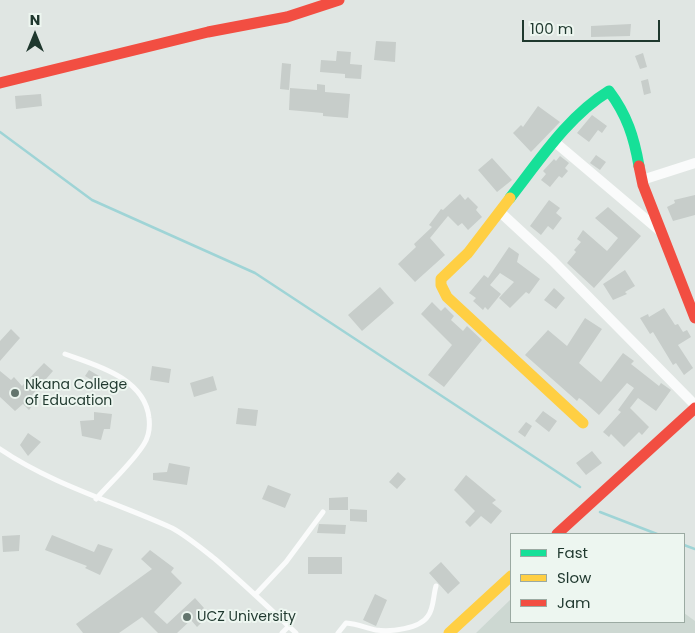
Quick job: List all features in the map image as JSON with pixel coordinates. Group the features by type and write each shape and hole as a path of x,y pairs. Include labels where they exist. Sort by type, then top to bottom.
{"street":[{"path":"0,83 208,32 287,17 338,0"},
{"path":"583,423 525,367 447,297 441,285 441,279 470,250 556,143 601,93 609,91 618,103 633,133 642,180 695,318"},
{"path":"556,143 662,232"},
{"path":"642,180 695,163"},
{"path":"500,212 554,261 695,407 557,533"},
{"path":"449,633 510,577"}],"lane":[{"path":"65,354 104,368 131,386 137,391 148,412 150,425 144,445 96,499"},
{"path":"0,449 18,461 96,499 173,529 201,548 256,594 296,633"},
{"path":"256,594 286,562 323,512"},
{"path":"338,633 346,624 359,624 374,630 418,625 424,621 431,611 436,586"},
{"path":"282,633 289,626"}],"shaded area":[{"path":"510,600 510,623 685,623 685,614 695,621 695,633 476,633"}],"building":[{"path":"631,24 630,36 591,37 591,26"},
{"path":"376,41 396,42 395,62 374,60"},
{"path":"337,51 351,52 350,64 362,65 361,79 345,78 345,74 320,72 321,60 336,61"},
{"path":"643,53 647,67 640,69 635,56"},
{"path":"282,63 291,64 289,90 280,89"},
{"path":"648,79 651,93 644,95 641,81"},
{"path":"317,84 325,85 325,92 350,94 348,118 323,116 323,113 289,110 290,88 317,90"},
{"path":"41,94 42,106 16,109 15,96"},
{"path":"538,106 560,122 531,152 513,133 521,125 523,127"},
{"path":"592,115 607,126 602,133 598,130 589,142 577,133"},
{"path":"596,155 606,162 600,170 590,163"},
{"path":"560,156 569,163 565,168 568,171 562,178 559,176 550,187 541,180 546,174 543,171 554,159 556,161"},
{"path":"492,158 512,180 497,192 478,170"},
{"path":"460,194 465,200 468,197 478,207 476,210 482,217 468,230 462,223 458,226 448,216 430,238 445,255 415,282 398,264 416,247 414,244 432,227 429,225 441,209 443,210"},
{"path":"695,195 695,215 673,221 667,207 675,203 674,200"},
{"path":"549,200 560,208 556,213 562,218 553,230 548,226 541,235 530,226"},
{"path":"608,207 641,236 594,288 567,263 581,242 577,239 583,230 607,251 618,238 595,218"},
{"path":"509,247 519,254 517,262 540,279 529,294 526,292 510,308 499,298 514,282 500,273 490,285 501,294 488,310 485,307 483,310 473,301 476,298 469,293 484,275 488,278"},
{"path":"625,270 635,286 625,292 627,294 613,300 603,284"},
{"path":"380,287 394,303 362,331 348,315"},
{"path":"554,288 565,298 556,309 544,300"},
{"path":"432,302 441,311 445,307 454,316 451,320 463,331 467,326 482,340 444,387 428,375 452,345 421,314"},
{"path":"664,308 675,325 678,324 683,332 687,330 691,337 678,345 693,368 684,375 676,363 673,365 653,332 650,334 640,318 648,314 649,317"},
{"path":"585,318 602,329 579,363 601,382 623,353 634,361 631,364 659,386 661,383 671,390 656,411 638,398 630,408 649,427 642,435 639,432 624,447 611,434 609,437 603,432 621,412 618,410 634,388 627,383 599,415 579,398 577,401 525,355 548,330 567,346"},
{"path":"11,329 20,338 0,361 0,341"},
{"path":"44,363 53,371 32,395 37,400 29,410 23,404 15,411 0,397 0,371 11,380 14,377 22,386"},
{"path":"152,366 171,369 169,383 150,380"},
{"path":"89,370 99,376 95,382 85,376"},
{"path":"213,376 217,390 194,397 190,383"},
{"path":"238,408 258,410 256,426 236,424"},
{"path":"543,411 557,421 549,432 535,421"},
{"path":"94,412 112,414 110,429 104,429 101,440 82,436 80,421 94,420"},
{"path":"526,422 532,426 525,437 518,432"},
{"path":"28,433 41,442 28,456 20,445"},
{"path":"592,451 602,463 586,475 576,463"},
{"path":"169,463 190,467 187,485 153,480 153,473 167,472"},
{"path":"398,472 406,479 397,489 389,482"},
{"path":"466,475 496,500 492,503 502,511 491,524 481,516 470,527 465,522 475,511 454,490"},
{"path":"268,485 291,494 285,508 262,499"},
{"path":"348,497 348,510 329,510 329,498"},
{"path":"350,509 367,510 367,522 350,521"},
{"path":"319,524 346,525 345,534 317,533"},
{"path":"20,535 19,551 3,552 2,536"},
{"path":"52,535 94,552 98,544 113,549 100,575 85,568 87,566 45,550"},
{"path":"150,550 174,568 171,572 182,583 154,612 167,624 195,598 204,608 197,614 203,621 197,627 191,620 177,633 158,633 142,617 119,633 83,633 76,624 152,569 141,559"},
{"path":"308,557 342,557 342,574 308,574"},
{"path":"441,562 460,583 448,594 429,573"},
{"path":"375,594 387,600 376,626 363,620"}],"waterway":[{"path":"0,132 92,200 255,273 580,487"},
{"path":"600,512 654,533"},
{"path":"685,545 695,549"}],"traffic: fast":[{"path":"510,198 567,126 594,101 609,91 621,109 629,127 639,166"}],"traffic: slow":[{"path":"510,198 468,253 441,279 441,285 447,297 583,423"},
{"path":"449,633 510,577"}],"traffic: jam":[{"path":"0,83 208,32 287,17 339,0"},
{"path":"639,166 643,185 695,318"},
{"path":"558,533 695,408"}],"place":[{"name":"Nkana College of Education","path":"15,393"},
{"name":"UCZ University","path":"187,617"}]}
